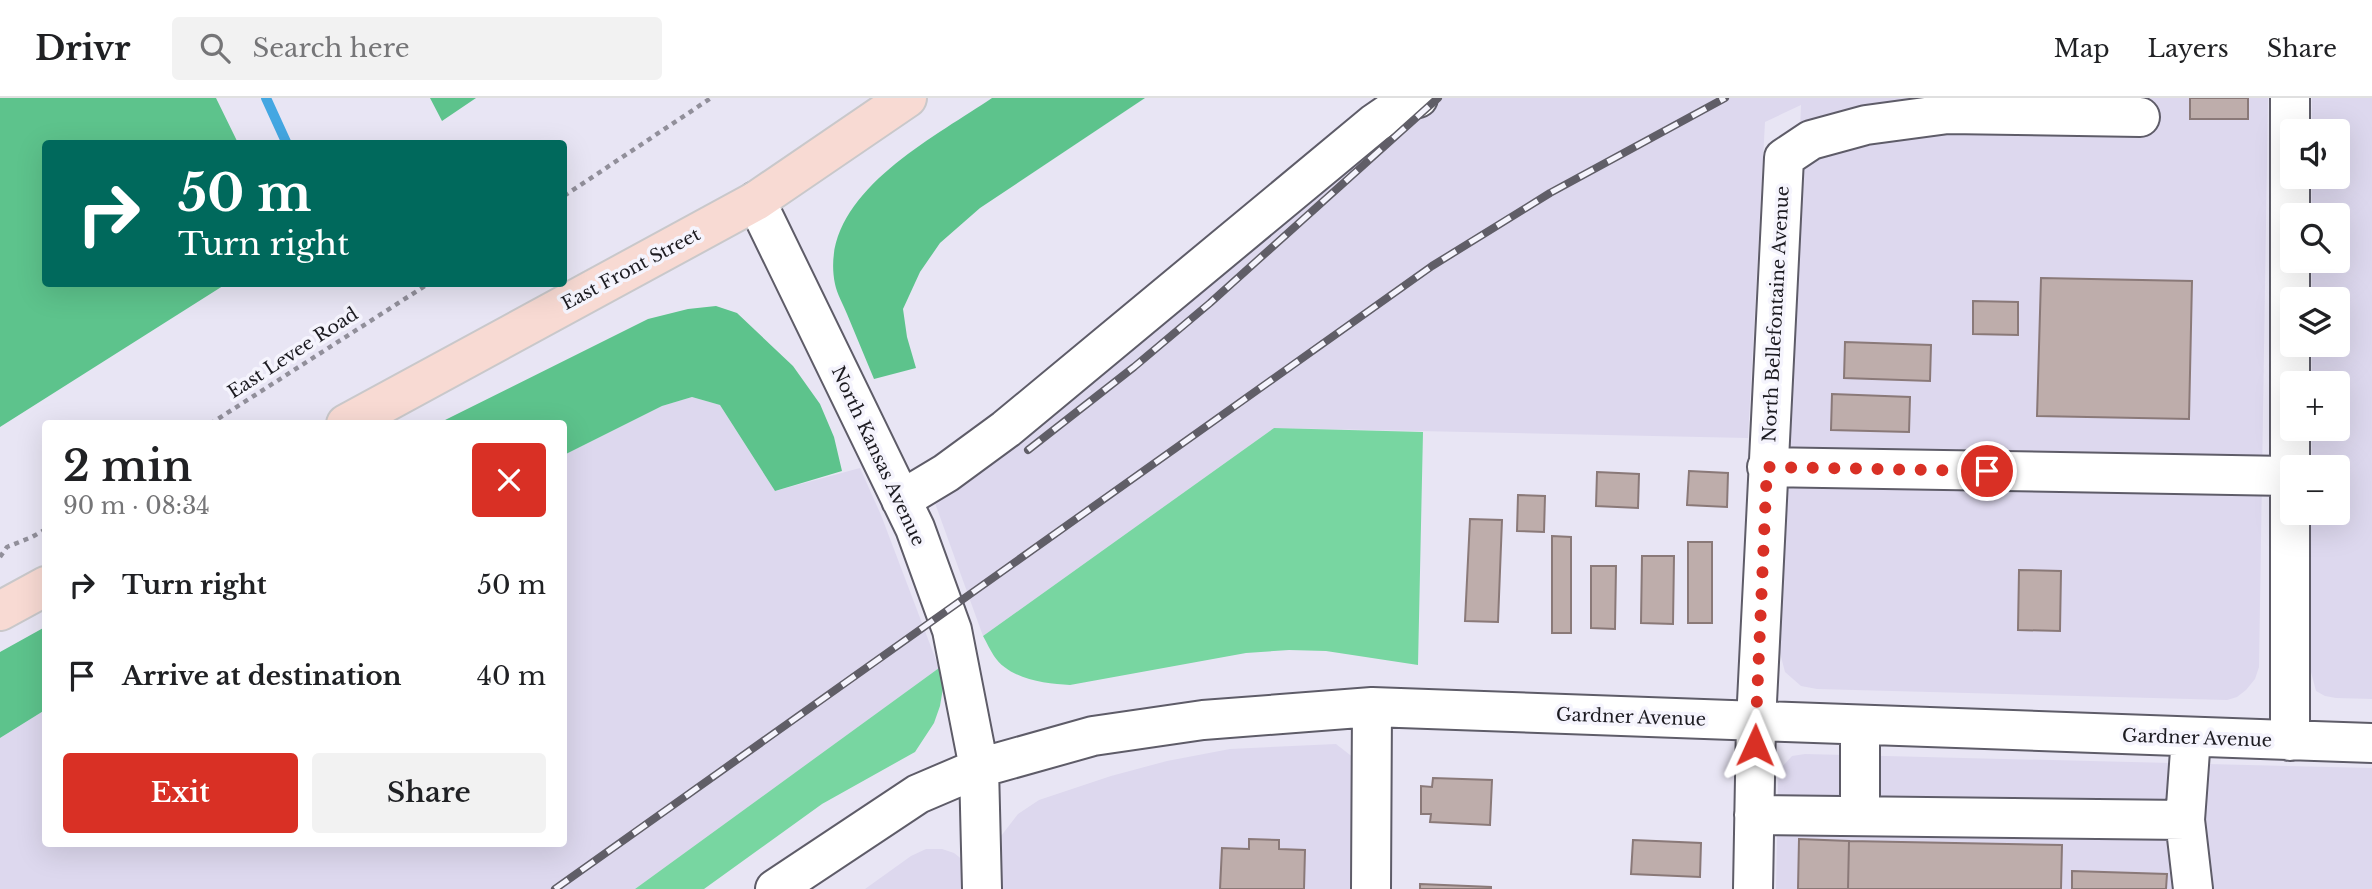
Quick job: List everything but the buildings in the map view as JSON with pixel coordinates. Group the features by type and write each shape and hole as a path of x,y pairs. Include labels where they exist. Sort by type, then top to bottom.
{"main road":[{"name":"East Front Street","path":"353,420 756,201 907,98"},
{"path":"0,611 42,588"}],"street":[{"path":"901,500 946,473 1006,429 1375,123 1407,101 1418,98"},
{"path":"2290,98 2290,455"},
{"name":"North Bellefontaine Avenue","path":"1753,889 1756,722 1784,158 1811,140 1866,125 1948,114 2140,117"},
{"name":"North Kansas Avenue","path":"756,201 915,528 952,630 979,768 982,889"},
{"path":"1767,467 2280,476"},
{"path":"2290,525 2290,741"},
{"path":"1371,889 1372,707"},
{"name":"Gardner Avenue","path":"775,889 918,794 979,768 1093,736 1203,720 1372,707 2372,743"},
{"path":"1860,725 1860,816"},
{"path":"2191,737 2185,820 2193,889"},
{"path":"1754,815 2185,820"}],"path":[{"path":"567,194 711,98"},
{"name":"East Levee Road","path":"215,420 423,287"},
{"path":"0,557 7,547 42,531"}],"shaded area":[{"path":"1417,98 2268,98 2259,667 2255,679 2237,697 2227,700 1817,689 1801,686 1785,672 1779,649 1801,105 1765,122 1748,438 1274,428 983,636 931,492"},
{"path":"2312,98 2372,98 2372,699 2325,696 2316,691 2311,672 2311,525 2350,525 2350,455 2312,455 2312,441 2350,441 2350,371 2312,371 2312,357 2350,357 2350,287 2312,287 2312,273 2350,273 2350,203 2312,203 2312,189 2350,189 2350,119 2312,119"},
{"path":"692,397 720,405 775,491 860,468 881,515 939,668 635,889 0,889 0,738 42,712 42,847 567,847 567,454 662,406"},
{"path":"1336,744 1354,758 1359,889 997,889 996,856 1001,836 1018,814 1039,800 1167,761 1230,749"},
{"path":"1805,754 2372,768 2372,889 1776,889 1780,769 1792,756"},
{"path":"926,849 942,849 954,853 964,861 973,889 865,889 911,856"}],"green space":[{"path":"0,98 216,98 237,140 42,140 42,287 221,287 0,427"},
{"path":"430,98 476,98 442,121"},
{"path":"992,98 1145,98 980,208 940,243 920,272 903,309 907,337 916,368 874,379 835,284 834,252 843,224 861,197 884,173"},
{"path":"716,306 737,313 793,366 820,404 834,437 842,471 775,491 720,405 692,397 662,406 567,454 567,420 445,420 648,319 688,309"},
{"path":"1274,428 1423,432 1418,665 1326,651 1289,650 1246,653 1070,685 1028,679 1009,670 994,656 983,636"},
{"path":"42,629 42,712 0,738 0,652"},
{"path":"939,668 943,688 940,706 934,723 915,752 822,804 704,889 635,889"}],"waterway":[{"path":"266,98 285,140"}],"railway":[{"path":"1028,450 1210,303 1438,98"},
{"path":"555,889 1432,266 1550,193 1725,98"}],"route":[{"path":"1755,745 1767,467 1987,471"}]}
